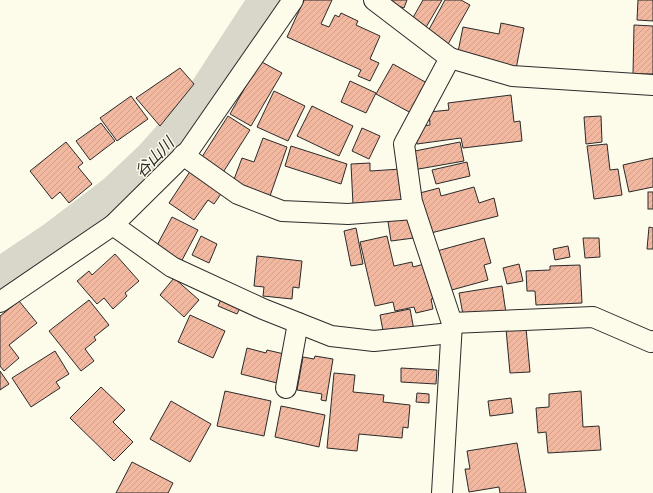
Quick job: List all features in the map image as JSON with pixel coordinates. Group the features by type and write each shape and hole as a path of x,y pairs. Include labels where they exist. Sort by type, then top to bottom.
{"street":[{"path":"0,302 113,225 183,156 293,0"},
{"path":"374,0 450,58 512,76 653,85"},
{"path":"442,493 451,328 412,202 404,144 450,58"},
{"path":"183,156 238,194 282,211 348,214 414,208"},
{"path":"113,225 172,267 263,309 331,336 374,341 451,328 593,317 651,342 653,341"},
{"path":"286,388 298,323"}],"building":[{"path":"304,0 332,0 321,24 329,27 335,15 339,17 341,13 358,21 356,25 380,36 370,59 379,63 370,81 358,76 361,70 287,37"},
{"path":"381,0 407,0 404,8"},
{"path":"423,0 442,0 425,29 411,21"},
{"path":"445,0 461,0 470,5 447,46 426,35"},
{"path":"638,0 653,0 653,21 637,20"},
{"path":"501,23 524,28 516,69 457,57 463,27 499,34"},
{"path":"634,25 653,26 653,74 633,74"},
{"path":"260,61 282,73 251,126 230,114"},
{"path":"393,64 427,83 411,113 376,94"},
{"path":"180,68 194,84 160,126 136,98"},
{"path":"350,81 376,93 366,113 341,102"},
{"path":"274,91 305,106 288,141 257,127"},
{"path":"511,95 514,122 520,121 522,141 463,148 461,138 417,144 415,127 430,125 429,112 449,110 448,103"},
{"path":"131,96 148,119 117,141 100,118"},
{"path":"312,106 353,126 339,156 297,136"},
{"path":"228,116 250,130 222,174 200,160"},
{"path":"601,116 602,142 586,144 584,117"},
{"path":"101,123 115,141 90,160 76,141"},
{"path":"362,128 380,136 369,159 352,151"},
{"path":"263,138 287,147 270,196 233,182 242,158 254,162"},
{"path":"66,142 83,163 78,167 92,184 69,203 60,192 52,199 30,171"},
{"path":"460,142 464,161 413,170 410,152"},
{"path":"607,144 610,170 618,169 622,195 594,199 587,146"},
{"path":"291,146 347,164 341,184 285,166"},
{"path":"653,158 653,187 629,192 623,165"},
{"path":"467,162 470,176 436,184 432,170"},
{"path":"370,163 370,171 401,169 402,202 353,205 351,164"},
{"path":"193,167 225,188 214,204 208,200 194,220 169,203"},
{"path":"474,187 479,203 494,198 498,216 427,234 416,194 439,188 441,196"},
{"path":"648,192 653,192 653,209 648,209"},
{"path":"410,212 414,238 391,241 387,215"},
{"path":"172,217 198,230 180,264 154,251"},
{"path":"649,227 653,228 653,249 647,249"},
{"path":"356,228 363,264 351,266 344,231"},
{"path":"201,236 217,244 209,263 192,255"},
{"path":"387,236 394,266 412,262 413,267 428,263 437,298 431,299 433,309 416,313 414,307 395,311 393,302 375,306 360,242"},
{"path":"484,238 491,263 484,265 488,280 448,291 437,251"},
{"path":"583,238 599,238 600,257 585,258"},
{"path":"568,246 570,257 555,260 553,249"},
{"path":"115,254 139,281 125,293 127,296 113,309 104,298 97,304 77,281 89,271 92,275"},
{"path":"257,256 302,261 299,288 293,287 292,299 263,296 264,287 254,286"},
{"path":"519,264 523,281 507,284 503,268"},
{"path":"580,265 582,303 536,305 535,291 527,291 526,271 550,270 550,266"},
{"path":"174,278 199,300 184,317 160,295"},
{"path":"502,286 506,313 464,320 459,293"},
{"path":"222,297 241,306 237,314 218,306"},
{"path":"89,300 109,325 94,337 96,340 85,349 94,361 81,371 49,331"},
{"path":"19,301 37,323 9,345 19,358 4,371 0,366 0,316"},
{"path":"410,309 414,330 384,336 380,315"},
{"path":"190,315 225,331 213,358 178,342"},
{"path":"526,328 530,372 510,373 506,329"},
{"path":"247,348 266,353 267,350 284,354 277,383 241,374"},
{"path":"55,351 69,374 56,382 60,388 31,407 12,378"},
{"path":"315,356 333,359 326,401 321,400 322,394 297,390 303,357 314,359"},
{"path":"401,368 437,370 436,384 401,382"},
{"path":"0,371 9,384 0,390"},
{"path":"334,373 355,375 353,392 384,395 383,402 410,405 408,428 403,427 402,438 359,434 357,451 327,448"},
{"path":"101,387 125,410 113,422 133,442 114,461 70,418"},
{"path":"225,391 271,401 264,436 217,426"},
{"path":"581,391 583,427 599,426 601,450 548,453 546,432 538,433 536,408 549,407 549,394"},
{"path":"417,393 429,394 429,403 416,402"},
{"path":"511,398 513,413 490,416 488,401"},
{"path":"171,401 211,424 190,462 150,439"},
{"path":"281,406 325,415 319,447 275,437"},
{"path":"517,443 526,493 500,493 499,487 469,492 465,469 470,469 467,451"},
{"path":"132,462 173,483 168,493 116,493"}],"waterway":[{"name":"谷山川","path":"0,278 54,242 116,195 153,160 196,112 269,0"}]}
